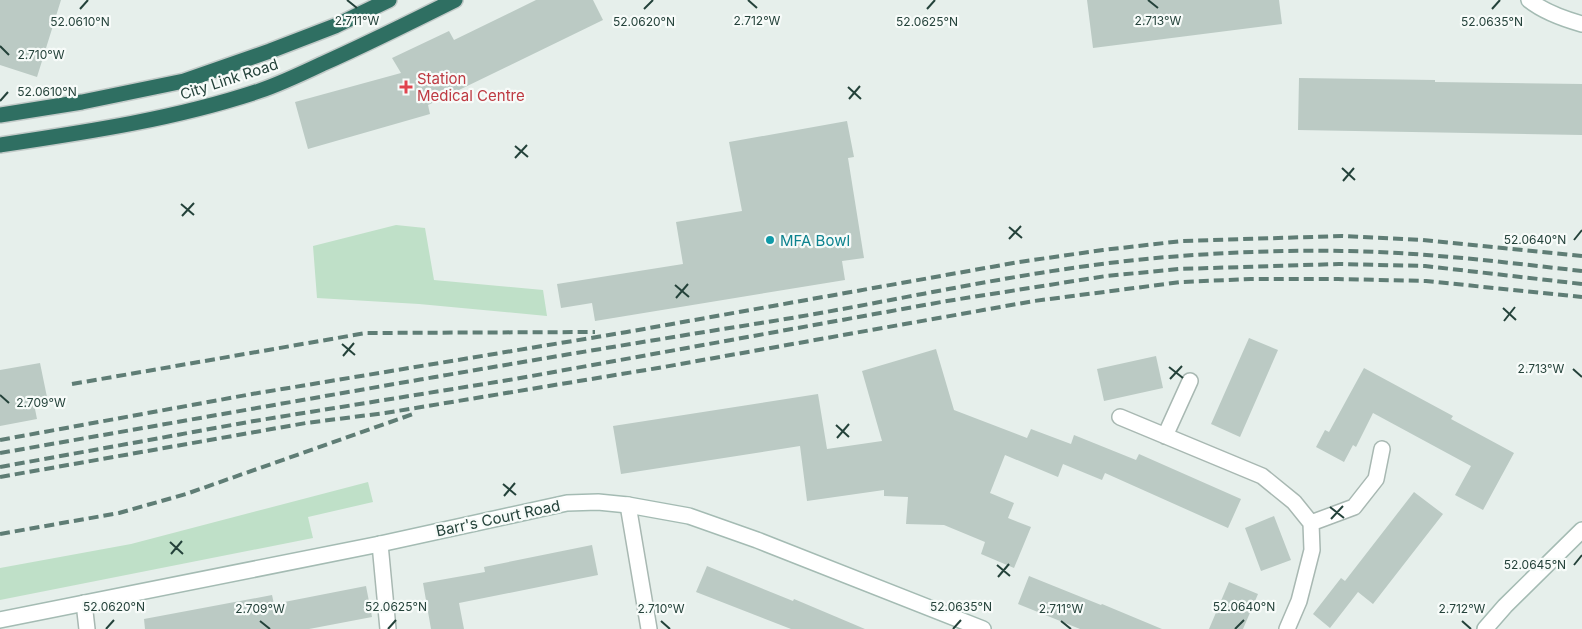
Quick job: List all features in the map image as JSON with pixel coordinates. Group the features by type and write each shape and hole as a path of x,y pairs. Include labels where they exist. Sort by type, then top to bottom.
{"highway":[{"name":"City Link Road","path":"0,115 82,102 184,81 335,26 389,0"},
{"name":"City Link Road","path":"0,145 89,132 145,121 238,98 298,75 455,0"}],"street":[{"path":"1529,0 1537,6 1569,21 1582,24"},
{"path":"1165,436 1190,381"},
{"path":"1120,417 1262,476 1294,502 1311,523 1312,550 1299,601 1287,629"},
{"path":"1311,523 1354,507 1376,479 1382,449"},
{"name":"Barr's Court Road","path":"0,620 380,544 567,503 598,502 628,505 689,516 757,540 983,629"},
{"path":"628,505 648,629"},
{"path":"1485,629 1505,606 1582,530"},
{"path":"380,544 388,629"},
{"path":"84,603 87,629"}],"green space":[{"path":"396,225 425,228 434,280 543,290 547,316 419,304 317,298 313,246"},
{"path":"368,482 373,502 308,517 313,538 0,600 0,568 131,544"}],"building":[{"path":"0,0 61,0 37,77 0,65"},
{"name":"Station Medical Centre","path":"536,0 593,0 603,20 428,105 430,114 308,149 295,102 401,73 392,58 449,31 454,40"},
{"path":"1087,0 1279,0 1282,24 1093,48"},
{"path":"1299,78 1582,84 1582,135 1298,130"},
{"name":"MFA Bowl","path":"847,121 854,157 848,158 864,258 842,261 845,280 595,321 592,303 561,308 557,284 683,264 676,222 742,211 729,142"},
{"path":"1249,338 1278,350 1240,437 1211,424"},
{"path":"936,349 954,410 1027,438 1031,429 1071,444 1074,435 1136,460 1139,454 1241,499 1228,528 1105,473 1102,480 1063,464 1058,477 1005,455 990,493 1014,503 1008,518 1031,527 1014,568 981,554 985,542 944,525 906,524 908,497 884,496 884,490 807,501 800,446 621,474 613,426 818,394 827,449 882,441 862,371"},
{"path":"1156,356 1163,388 1104,401 1097,369"},
{"path":"40,363 48,402 34,404 37,419 0,426 0,370"},
{"path":"1364,368 1453,416 1451,419 1514,453 1483,510 1455,495 1471,466 1373,413 1356,447 1353,445 1344,462 1316,447 1325,430 1329,432"},
{"path":"1414,492 1443,514 1373,604 1358,592 1330,628 1313,614 1341,578 1345,581"},
{"path":"1274,516 1291,560 1261,571 1245,528"},
{"path":"592,545 598,575 459,603 464,629 431,629 423,583 485,572 484,567"},
{"path":"707,566 793,601 794,599 865,629 791,629 696,592"},
{"path":"1029,576 1162,629 1080,629 1018,604"},
{"path":"1229,582 1258,594 1243,629 1209,629"},
{"path":"366,586 372,617 309,629 145,629 144,619 272,595 274,604"}],"railway":[{"path":"0,440 252,394 627,332 1019,262 1103,250 1182,241 1342,236 1422,240 1582,256"},
{"path":"0,453 475,370 813,314 970,285 1128,261 1241,252 1342,251 1432,255 1582,271"},
{"path":"0,467 254,421 515,379 947,301 1106,276 1179,269 1339,264 1425,266 1582,284"},
{"path":"0,477 306,423 385,413 658,368 1034,301 1181,282 1251,279 1426,281 1582,297"},
{"path":"72,384 366,333 595,332"},
{"path":"0,534 119,513 186,494 416,413"}],"place":[{"name":"Station Medical Centre","path":"406,87"},
{"name":"MFA Bowl","path":"770,240"}]}
